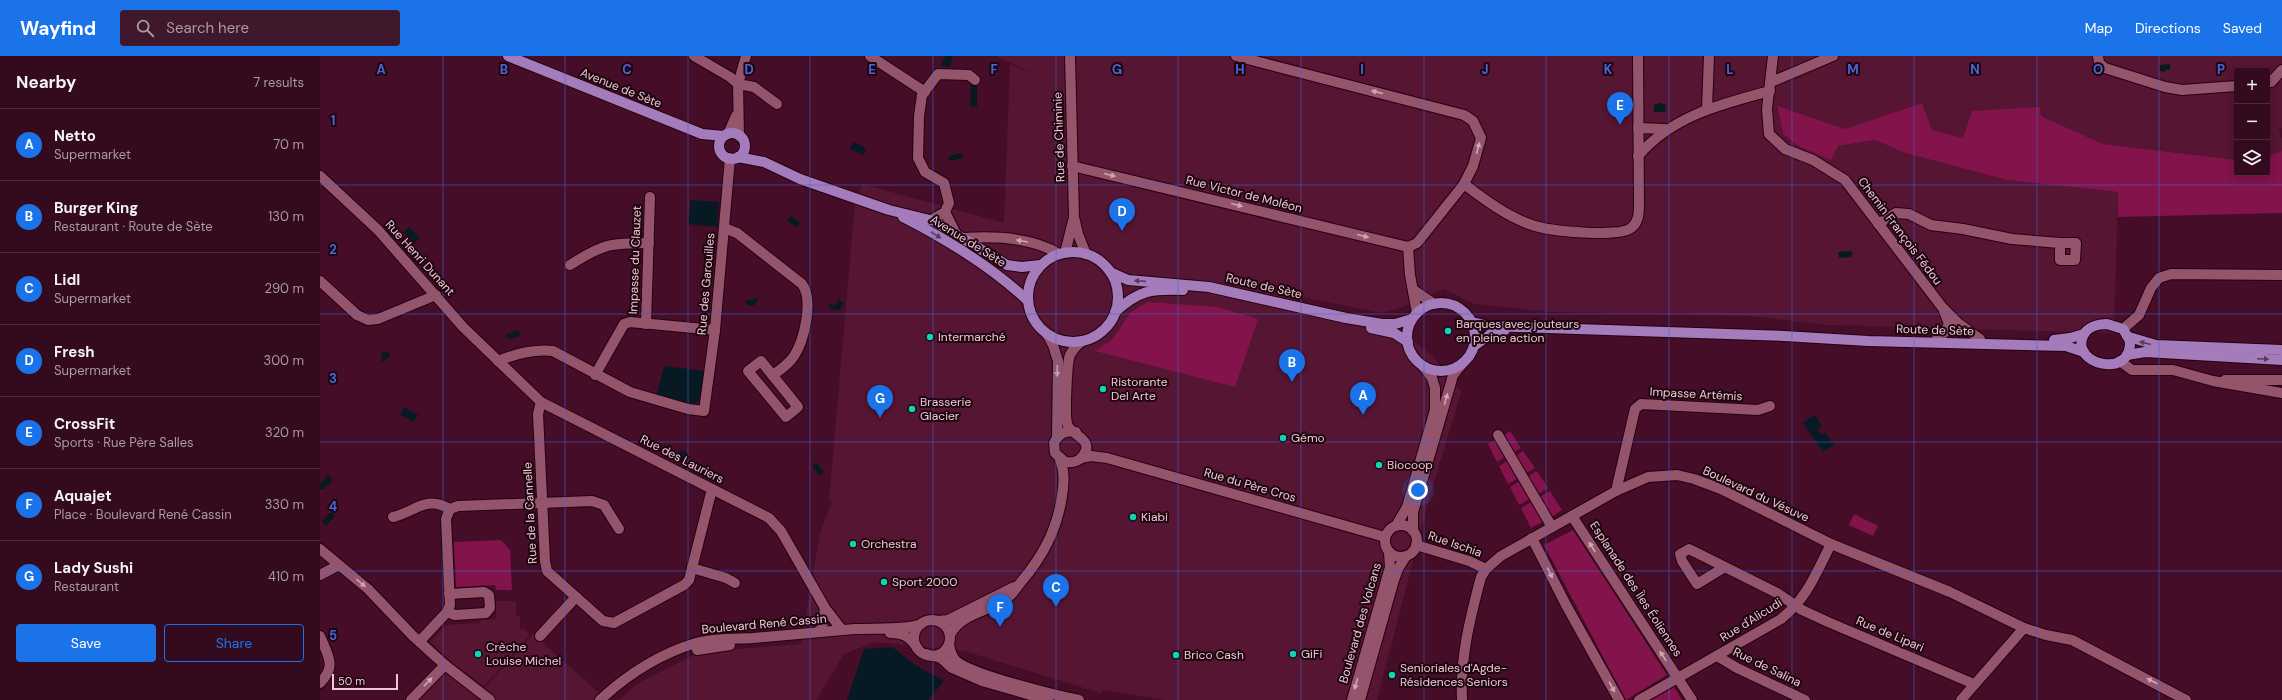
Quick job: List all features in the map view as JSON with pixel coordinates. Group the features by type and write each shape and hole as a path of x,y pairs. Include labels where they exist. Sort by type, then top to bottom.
{"main road":[{"name":"Avenue de Sète","path":"508,56 702,134 726,135"},
{"name":"Avenue de Sète","path":"702,134 720,150"},
{"path":"726,135 739,136 745,146 743,152 734,158 726,157 720,150 720,142 726,135"},
{"name":"Avenue de Sète","path":"745,146 764,162 800,179 889,210 931,220 955,232 1008,265 1022,267 1040,265"},
{"name":"Avenue de Sète","path":"734,158 764,162"},
{"name":"Avenue de Sète","path":"889,210 928,230 991,270 1028,301"},
{"path":"1062,254 1086,254 1096,258 1110,272 1116,285 1118,298 1115,312 1103,331 1082,341 1070,342 1058,340 1047,334 1037,325 1031,314 1028,301 1028,287 1033,275 1040,265 1062,254"},
{"name":"Route de Sète","path":"1110,272 1128,280 1209,287 1374,323 1395,324 1415,316"},
{"name":"Route de Sète","path":"1115,312 1139,293 1159,289 1182,290 1208,293 1344,324 1381,330 1394,333 1408,342"},
{"path":"1445,303 1456,306 1465,313 1472,322 1475,334 1474,346 1469,356 1462,364 1442,371 1423,366 1413,357 1408,342 1408,330 1415,316 1434,304 1445,303"},
{"name":"Route de Sète","path":"1472,322 1489,326 1784,336 2055,340 2084,334"},
{"path":"2282,350 2156,345 2145,343 2113,324 2101,324 2090,328 2084,334 2081,343 2084,352 2098,363 2110,364 2145,352 2282,360"},
{"name":"Route de Sète","path":"1474,346 1491,334 1517,327"},
{"path":"2124,358 2130,346 2126,333"},
{"name":"Route de Sète","path":"1784,336 1868,341 2066,346 2084,352"}],"street":[{"path":"694,56 730,76 738,84 754,86 777,104"},
{"path":"739,136 737,114 738,84 746,56"},
{"path":"870,56 925,92"},
{"name":"Rue de Chiminie","path":"1070,56 1074,217 1078,234 1086,254"},
{"path":"1236,56 1464,115 1473,121 1480,138 1473,166 1464,184 1417,243 1408,247 1410,275 1415,291 1415,316"},
{"path":"1464,184 1484,200 1532,225 1549,230 1618,234 1631,228 1638,217 1638,56"},
{"path":"1707,109 1709,56"},
{"name":"Chemin François Fédou","path":"1773,56 1767,109 1769,134 1785,149 1813,160 1836,173 1851,187 1942,307 1958,323 1980,339"},
{"path":"1638,156 1665,129 1707,109 1770,86 1833,56"},
{"path":"2098,56 2099,63 2105,68 2165,87 2182,90 2234,86"},
{"path":"2270,82 2282,70"},
{"path":"955,232 946,212 949,203 947,188 940,179 926,172 918,158 919,116 925,92 938,74 969,75 975,80"},
{"path":"726,135 737,114"},
{"path":"1638,128 1665,129"},
{"name":"Rue des Garouilles","path":"595,375 630,392 688,409 704,411 715,330 724,228 734,158"},
{"name":"Rue Victor de Moléon","path":"1072,166 1408,247"},
{"name":"Rue Henri Dunant","path":"320,176 378,230 463,327 498,361"},
{"name":"Impasse du Clauzet","path":"646,324 650,197"},
{"path":"931,220 946,212"},
{"path":"1878,224 1896,213 1909,214 1931,225 1963,229 2012,240 2060,243"},
{"name":"Rue de Chiminie","path":"1062,254 1074,217"},
{"path":"724,228 736,233 802,284 806,290 808,305 798,349 788,362 773,375"},
{"path":"964,238 991,236 1022,241 1050,248 1062,254"},
{"path":"570,265 596,248 610,244 648,243"},
{"path":"2126,333 2139,316 2151,288 2159,278 2171,274 2282,275"},
{"path":"320,280 358,315 368,320 378,319 436,295"},
{"path":"1415,291 1434,304"},
{"name":"Chemin François Fédou","path":"1937,338 1945,332 1949,324 1942,307"},
{"path":"498,361 518,354 553,351 595,375 624,324 646,324 715,330"},
{"path":"1047,334 1053,345 1058,361 1057,437 1054,448 1063,466 1064,485"},
{"path":"922,652 937,655 946,649 955,626 1006,599 1038,561 1052,536 1057,522 1064,485 1071,467 1079,460 1086,448 1085,443 1076,432 1068,426 1066,420 1068,362 1074,348 1082,341"},
{"path":"2124,358 2132,370 2173,370 2214,381 2282,393"},
{"name":"Rue des Lauriers","path":"498,361 541,402 769,518 776,524 825,608 842,630"},
{"path":"760,361 773,375 798,407 786,417 748,371 760,361"},
{"path":"1423,366 1432,378 1435,388 1435,410 1407,507 1396,526 1392,528 1385,537 1385,545 1389,552 1397,557 1411,554 1416,545 1413,531 1413,512 1453,375 1462,364"},
{"path":"2214,381 2245,378 2282,380"},
{"name":"Rue de la Cannelle","path":"541,402 538,414 545,561 547,571 603,621 614,623 684,585 689,580 712,489"},
{"name":"Impasse Artémis","path":"1616,491 1635,409 1641,404 1758,410 1770,406"},
{"path":"1057,437 1066,432 1076,432"},
{"path":"1498,435 1552,527"},
{"name":"Rue du Père Cros","path":"1085,443 1093,451 1107,458"},
{"name":"Rue du Père Cros","path":"1079,460 1091,456 1107,458 1385,537"},
{"path":"1060,460 1065,462 1079,460"},
{"name":"Boulevard du Vésuve","path":"1462,700 1462,665 1465,646 1481,578 1486,569 1501,556 1616,491 1648,477 1677,475 1694,479 1721,490 1831,544 1950,592 2024,628 2035,632 2072,640 2186,700"},
{"path":"420,641 447,612 450,605 446,519 450,509 458,506 542,502 598,502 604,505 619,529"},
{"path":"393,517 405,514 418,505 441,504 450,509"},
{"name":"Esplanade des Îles Éoliennes","path":"1572,516 1692,700"},
{"path":"1396,526 1405,526 1413,531"},
{"path":"1532,538 1566,605 1618,700"},
{"name":"Rue d'Alicudi","path":"1677,677 1781,619 1797,606 1831,544"},
{"name":"Rue Ischia","path":"1416,545 1469,561 1486,569"},
{"path":"320,549 368,589 445,665 490,700"},
{"name":"Boulevard des Volcans","path":"1352,700 1390,567 1389,552"},
{"name":"Boulevard des Volcans","path":"1360,700 1394,580 1398,568 1406,556"},
{"path":"320,575 339,565"},
{"path":"692,568 726,578 735,583"},
{"name":"Rue de Lipari","path":"1725,568 1777,593 1797,606 1828,622 1974,684"},
{"path":"1019,584 948,620 932,620 921,624 917,628 914,639 922,652 941,658 952,668 982,681 1048,700"},
{"path":"447,612 455,614 486,613 490,608 489,595 484,592 449,594"},
{"path":"540,636 576,597"},
{"path":"818,632 822,628 825,608"},
{"path":"937,621 946,626 950,654 956,661 965,666 1010,681 1079,700"},
{"name":"Boulevard René Cassin","path":"600,700 619,682 652,661 691,645 713,640 842,630 891,627 912,628 921,624"},
{"path":"1961,700 2024,628"},
{"name":"Boulevard René Cassin","path":"609,700 623,687 655,666 699,649 755,642 891,633 902,634 910,637 922,652"},
{"path":"320,636 331,666 328,675 320,683"},
{"name":"Rue de Salina","path":"1717,656 1737,668 1805,700"},
{"path":"411,700 445,665"},
{"path":"1639,700 1677,677"}],"shaded area":[{"path":"997,56 2282,56 2282,128 2278,129 2282,139 2282,151 2270,156 2270,68 2234,68 2234,160 2103,144 2041,116 2040,108 1964,138 1932,130 1922,103 1845,129 1777,107 1783,134 1798,146 1830,159 1838,146 1875,140 1905,153 2007,180 2118,192 2114,333 1828,325 1751,316 1551,312 1474,304 1444,289 1403,307 1381,313 1235,283 1399,330 1432,355 1461,392 1428,503 1377,700 1166,700 1102,690 1101,693 964,651 875,642 844,654 816,700 619,700 638,683 700,652 801,644 820,533 832,502 829,501 855,203 862,184 1004,223 1010,64 1037,76"},
{"path":"1922,103 1932,130 1963,138 1972,111 2040,107 2041,116 2103,144 2234,160 2234,176 2270,176 2270,156 2282,151 2282,213 2118,217 2118,192 2007,180 1905,153 1875,140 1838,146 1831,160 1798,146 1783,134 1777,106 1845,129"},
{"path":"1148,302 1218,307 1258,319 1235,387 1095,351 1112,340 1131,312"},
{"path":"1510,431 1521,448 1513,453 1503,436"},
{"path":"1497,439 1507,456 1497,462 1488,444"},
{"path":"1523,451 1535,468 1525,474 1515,457"},
{"path":"1509,460 1519,478 1508,484 1499,466"},
{"path":"1537,471 1548,488 1537,495 1527,477"},
{"path":"1521,480 1531,498 1519,505 1510,487"},
{"path":"1550,491 1562,510 1550,518 1538,498"},
{"path":"1533,501 1544,521 1531,528 1521,508"},
{"path":"1854,514 1878,526 1873,536 1849,525"},
{"path":"1573,530 1667,675 1626,700 1544,545"},
{"path":"501,540 510,550 512,590 496,590 495,585 456,587 454,542"},
{"name":"Crèche Louise Michel","path":"496,601 516,601 516,616 520,616 520,628 525,629 530,635 484,686 455,665 430,642 446,625 479,623 480,620 496,619"},
{"path":"533,634 607,700 418,700 450,667 482,691"},
{"path":"1674,687 1682,700 1651,700"}],"water":[{"path":"945,56 953,56 950,67 940,66"},
{"path":"2170,64 2170,70 2165,70 2165,72 2160,71 2159,65"},
{"path":"971,85 977,85 977,107 970,106"},
{"path":"1660,103 1666,105 1665,112 1654,112 1654,105"},
{"path":"853,142 866,148 864,155 850,149"},
{"path":"961,153 963,158 950,161 948,158 949,156"},
{"path":"691,200 719,202 717,227 688,224"},
{"path":"791,216 800,222 797,227 787,221"},
{"path":"409,227 420,238 415,243 404,232"},
{"path":"1851,251 1853,253 1851,257 1839,258 1838,252"},
{"path":"757,297 759,299 753,306 749,306 745,303 748,299 751,300"},
{"path":"839,300 844,303 840,310 833,310 828,306 830,303 834,306"},
{"path":"519,330 520,336 510,339 507,338 506,334"},
{"path":"389,351 390,357 382,362 381,353"},
{"path":"664,366 704,371 703,391 700,400 692,405 657,394"},
{"path":"404,407 418,415 414,422 400,415"},
{"path":"1815,415 1822,426 1817,430 1822,435 1825,432 1834,445 1823,452 1803,423"},
{"path":"680,451 684,451 686,452 686,460 680,461 677,458 677,454"},
{"path":"814,463 817,463 824,472 820,476 813,467"},
{"path":"328,475 333,480 324,489 320,489 320,484"},
{"path":"331,512 335,516 326,526 322,521"},
{"path":"892,647 917,666 944,681 928,700 847,700 864,649"}],"place":[{"name":"CrossFit","path":"1620,125"},
{"name":"Fresh","path":"1122,231"},
{"name":"Barques avec jouteurs en pleine action","path":"1448,331"},
{"name":"Intermarché","path":"930,337"},
{"name":"Burger King","path":"1292,382"},
{"name":"Ristorante Del Arte","path":"1103,389"},
{"name":"Brasserie Glacier","path":"912,409"},
{"name":"Netto","path":"1363,415"},
{"name":"Lady Sushi","path":"880,418"},
{"name":"Gémo","path":"1283,438"},
{"name":"Biocoop","path":"1379,465"},
{"name":"Kiabi","path":"1133,517"},
{"name":"Orchestra","path":"853,544"},
{"name":"Sport 2000","path":"884,582"},
{"name":"Lidl","path":"1056,607"},
{"name":"Aquajet","path":"1000,627"},
{"name":"Crèche Louise Michel","path":"478,654"},
{"name":"GiFi","path":"1293,654"},
{"name":"Brico Cash","path":"1176,655"},
{"name":"Senioriales d'Agde- Résidences Seniors","path":"1392,675"}]}
